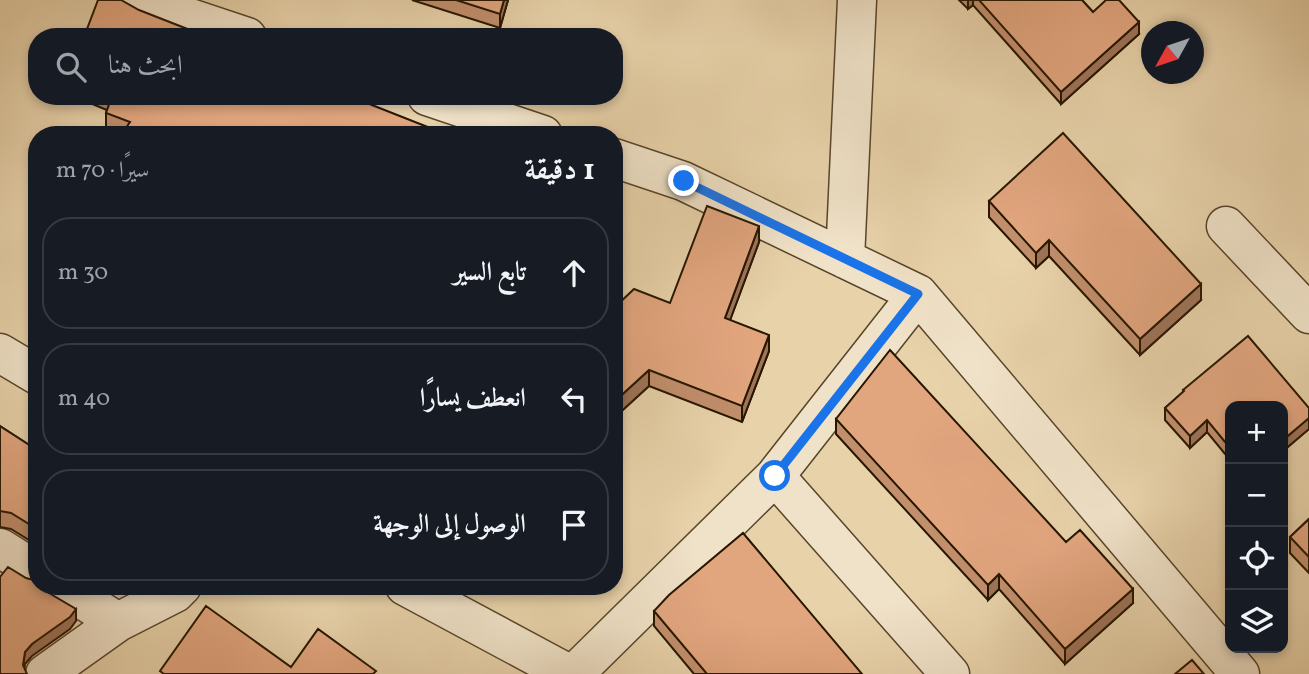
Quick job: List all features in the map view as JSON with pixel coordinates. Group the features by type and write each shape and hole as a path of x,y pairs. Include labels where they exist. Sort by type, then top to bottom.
{"street":[{"path":"135,0 220,28"},
{"path":"845,259 857,0"},
{"path":"454,105 516,126"},
{"path":"623,161 684,181 918,294 1240,674"},
{"path":"1226,226 1309,314"},
{"path":"574,674 775,476 918,294"},
{"path":"0,353 28,370"},
{"path":"775,476 950,674"},
{"path":"0,548 28,565"},
{"path":"75,595 118,622"},
{"path":"45,674 118,622 171,595"},
{"path":"422,595 569,674"}],"building":[{"path":"98,0 121,0 185,28 87,28"},
{"path":"456,0 504,0 500,14"},
{"path":"979,0 1082,0 1093,12 1106,0 1119,0 1139,22 1061,92"},
{"path":"109,105 372,105 425,126 127,126 130,122 106,113"},
{"path":"1063,133 1201,284 1140,339 1049,240 1036,253 989,201"},
{"path":"707,206 759,226 725,318 769,335 742,406 649,370 623,394 623,299 634,289 670,303"},
{"path":"1248,336 1309,408 1309,418 1288,436 1288,401 1225,401 1225,442 1207,420 1190,436 1165,408"},
{"path":"890,350 1066,542 1080,530 1133,589 1065,649 999,574 988,585 836,419"},
{"path":"0,426 28,444 28,523 11,513 0,511"},
{"path":"1309,519 1309,557 1290,537"},
{"path":"743,533 862,674 707,674 654,611 669,595"},
{"path":"8,567 28,579 28,595 52,595 76,609 70,617 25,652 23,665 27,674 0,674 0,577"},
{"path":"206,606 291,667 318,629 376,671 373,674 164,674 160,671"},
{"path":"1192,660 1204,674 1175,674"}],"route":[{"path":"684,181 918,294 775,476"}]}
